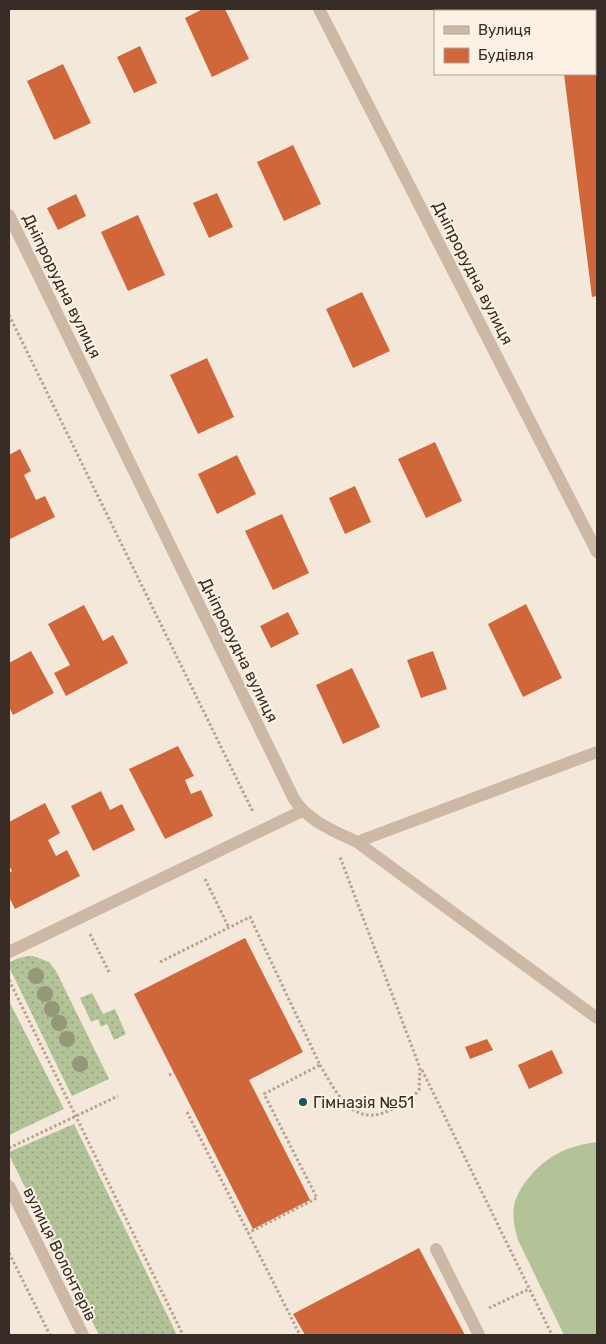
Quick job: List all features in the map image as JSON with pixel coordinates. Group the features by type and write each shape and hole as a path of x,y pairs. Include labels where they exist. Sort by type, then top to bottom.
{"street":[{"name":"Дніпрорудна вулиця","path":"319,9 597,552"},
{"name":"Дніпрорудна вулиця","path":"9,215 285,782 302,811 329,828 357,842 597,1018"},
{"path":"357,842 597,752"},
{"path":"9,952 302,811"},
{"name":"вулиця Волонтерів","path":"9,1186 83,1335"},
{"path":"436,1249 479,1335"}],"path":[{"path":"9,315 253,813"},
{"path":"329,828 420,1068 552,1335"},
{"path":"196,861 229,928"},
{"path":"81,917 109,972"},
{"path":"160,962 250,917 320,1065 343,1101 356,1112 370,1116 382,1114 404,1104 419,1090 420,1068"},
{"path":"9,980 183,1335"},
{"path":"248,1233 318,1198 264,1094 320,1065"},
{"path":"169,1075 174,1073"},
{"path":"9,1148 118,1096"},
{"path":"187,1112 300,1335"},
{"path":"9,1253 50,1335"},
{"path":"510,1298 529,1289"}],"green space":[{"path":"33,956 49,962 56,971 109,1079 72,1096 9,967 9,963 15,960"},
{"path":"92,993 103,1014 115,1009 126,1034 114,1040 107,1024 101,1027 98,1019 91,1022 80,998"},
{"path":"9,1001 64,1109 9,1135"},
{"path":"74,1124 177,1335 99,1335 9,1155 9,1152"},
{"path":"597,1142 597,1335 564,1335 518,1240 513,1210 516,1198 525,1183 543,1163 566,1149"}],"building":[{"path":"203,9 225,9 249,59 212,77 185,18"},
{"path":"597,9 597,296 592,297 564,75 596,75 596,10 556,10"},
{"path":"140,46 157,83 134,93 117,57"},
{"path":"63,64 91,123 54,140 27,81"},
{"path":"293,145 321,204 284,221 257,162"},
{"path":"217,193 233,227 209,238 193,203"},
{"path":"76,194 86,216 58,230 47,208"},
{"path":"138,215 165,275 128,291 101,232"},
{"path":"362,292 390,351 353,368 326,309"},
{"path":"207,358 234,417 198,434 170,375"},
{"path":"435,442 462,501 426,518 398,459"},
{"path":"20,449 31,471 24,475 36,500 45,496 55,517 10,539 9,455"},
{"path":"237,455 256,494 217,514 198,474"},
{"path":"355,486 371,522 345,534 329,498"},
{"path":"282,514 309,573 273,590 245,531"},
{"path":"526,604 562,678 523,697 488,624"},
{"path":"84,605 103,641 113,635 128,663 66,696 54,673 70,665 48,624"},
{"path":"288,612 299,634 271,648 260,626"},
{"path":"31,651 54,693 13,715 9,707 9,663"},
{"path":"433,651 447,689 421,698 407,660"},
{"path":"352,668 380,727 343,744 316,685"},
{"path":"178,746 194,776 185,780 191,794 201,790 213,816 165,839 129,769"},
{"path":"101,791 110,810 122,804 135,830 93,851 71,806"},
{"path":"45,803 60,833 48,840 56,856 67,850 80,876 15,909 9,897 9,873 12,871 9,865 9,822"},
{"path":"245,938 303,1052 249,1080 310,1200 253,1229 134,994"},
{"path":"487,1039 493,1050 470,1059 465,1047"},
{"path":"552,1050 563,1073 529,1089 518,1065"},
{"path":"419,1248 465,1335 305,1335 293,1314"}],"place":[{"name":"Гімназія №51","path":"303,1102"}]}
